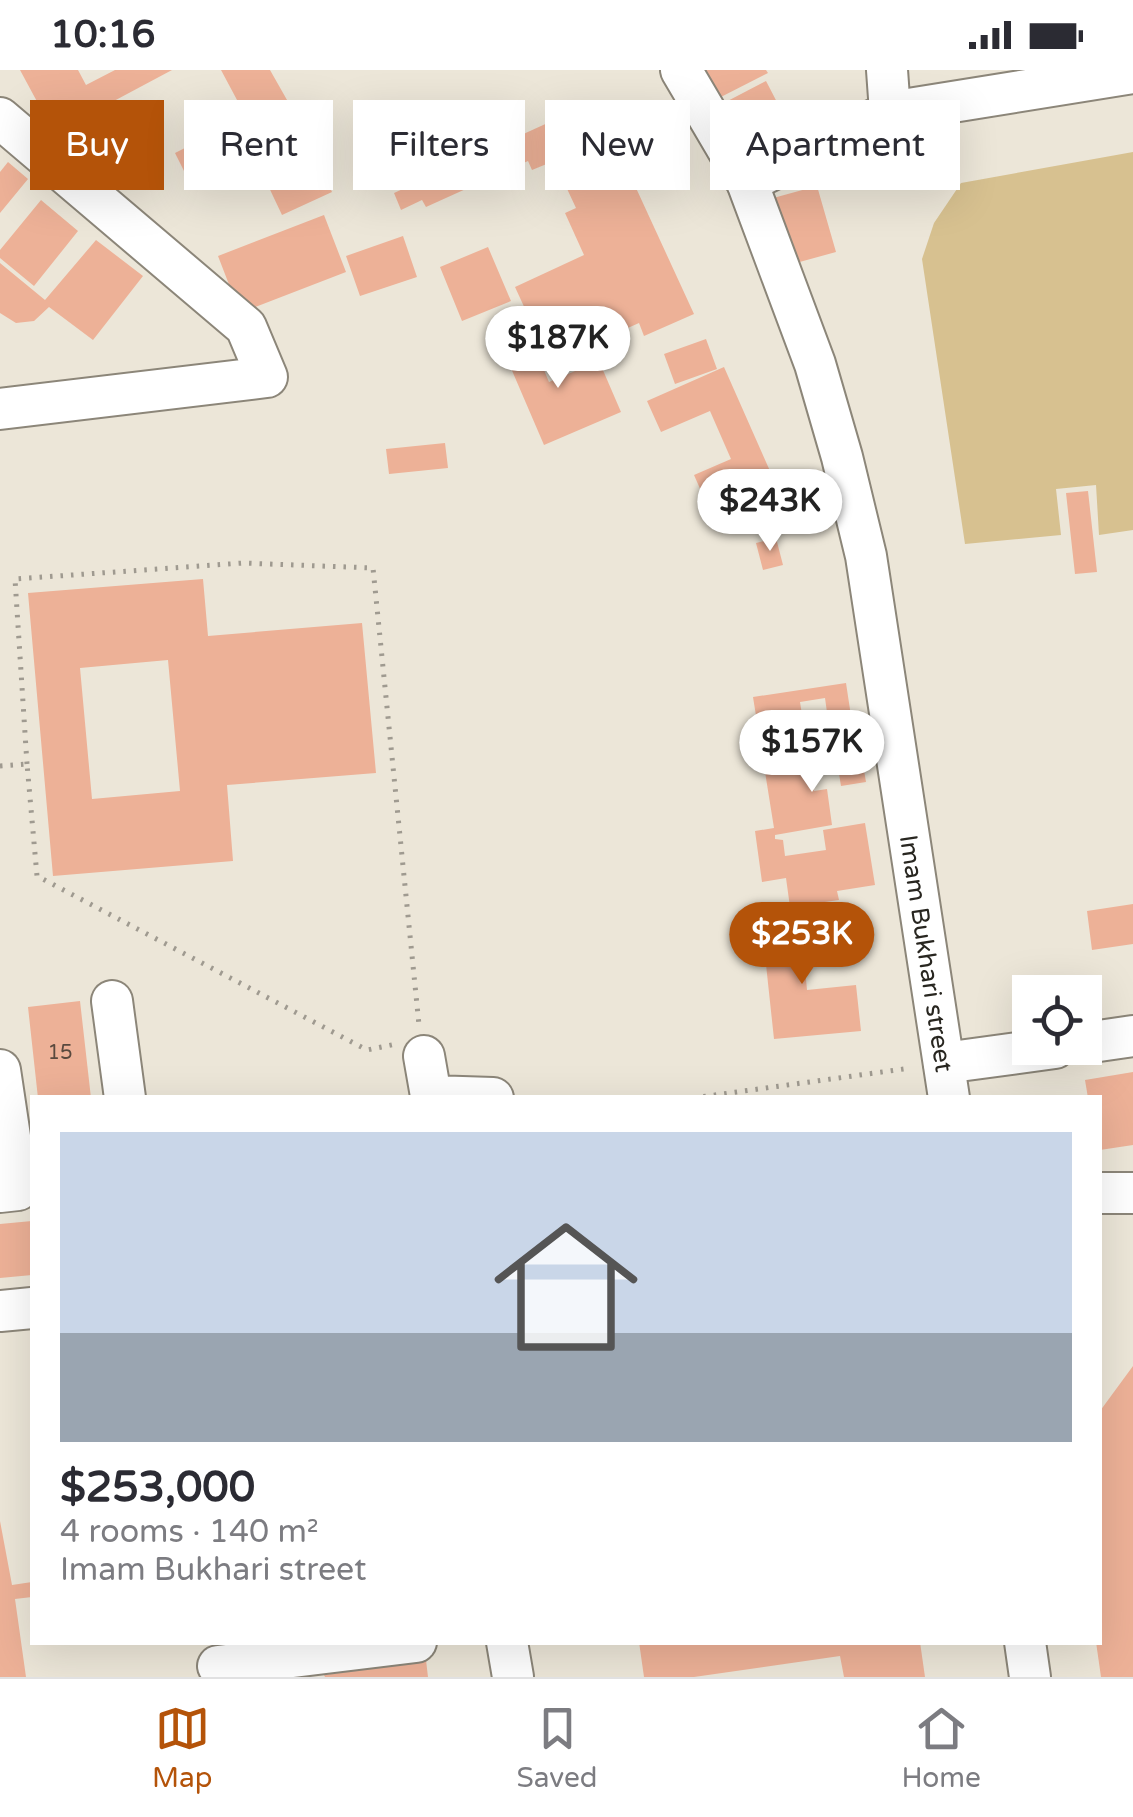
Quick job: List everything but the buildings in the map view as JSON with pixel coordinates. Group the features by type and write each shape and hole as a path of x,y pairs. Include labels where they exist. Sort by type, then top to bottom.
{"street":[{"name":"Imam Bukhari street","path":"681,70 710,120"},
{"path":"887,70 889,100"},
{"path":"960,101 1133,73"},
{"path":"0,118 246,328 267,377 0,409"},
{"name":"Imam Bukhari street","path":"749,190 814,364 866,556 946,1080"},
{"path":"112,1001 126,1095"},
{"path":"1102,1041 1133,1036"},
{"path":"422,1047 432,1095"},
{"path":"946,1080 1012,1061"},
{"path":"0,1070 18,1190 0,1192"},
{"path":"1102,1193 1133,1193"},
{"path":"0,1311 30,1308"},
{"path":"217,1662 386,1645"},
{"path":"507,1645 512,1677"},
{"path":"1025,1645 1030,1677"}],"path":[{"path":"243,564 374,568 422,1047 367,1050 36,876 15,578 243,564"},
{"path":"0,766 27,764"},
{"path":"735,1095 946,1080"}],"shaded area":[{"path":"1133,152 1133,530 1099,535 1096,485 1056,489 1061,535 965,544 922,259 934,223 960,190 961,183"}]}
